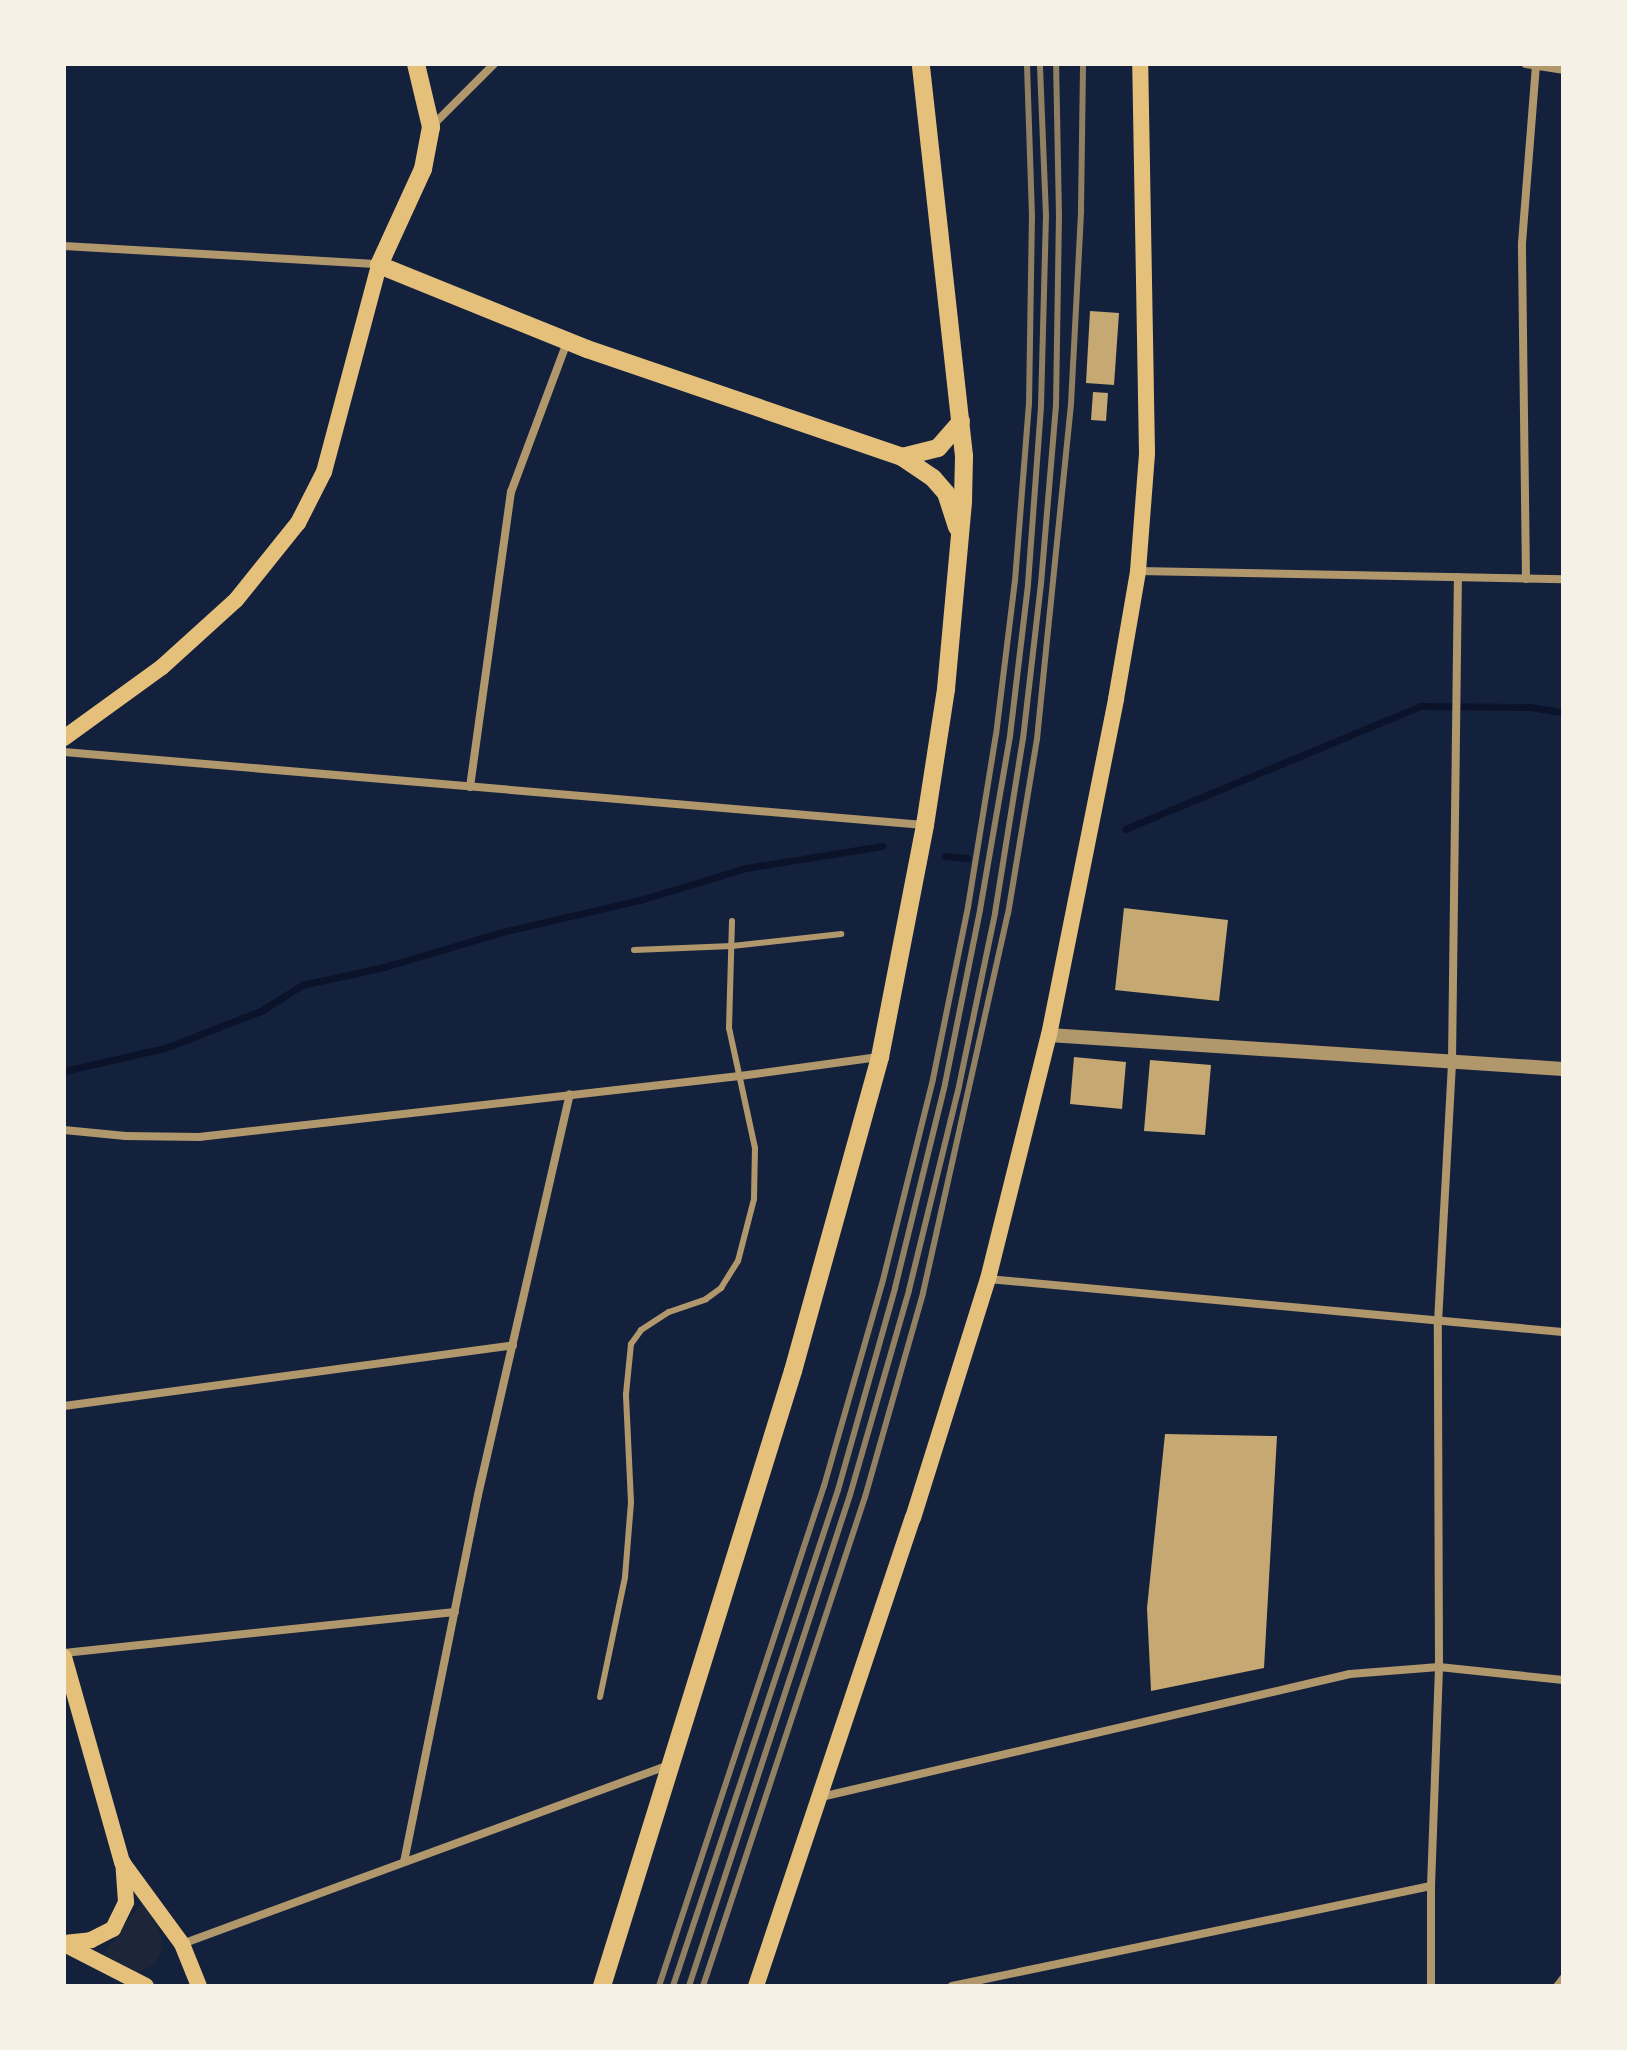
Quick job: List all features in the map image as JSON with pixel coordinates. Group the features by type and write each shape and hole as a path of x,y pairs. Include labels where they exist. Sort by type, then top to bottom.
{"main road":[{"path":"64,738 162,667 236,600 298,523 324,472 379,265 423,169 431,127 416,64"},
{"path":"602,1986 793,1371 880,1057 925,825 946,689 963,501 961,422 921,64"},
{"path":"756,1986 821,1797 988,1279 1049,1035 1083,866 1138,571 1147,453 1140,64"},
{"path":"379,265 567,341 902,457 933,478 946,493 958,530"},
{"path":"902,457 938,448 961,422"},
{"path":"64,1655 122,1862 126,1891 121,1918 104,1937 64,1943"},
{"path":"122,1862 182,1944 199,1986 192,1986"},
{"path":"64,1943 146,1986"}],"street":[{"path":"431,127 494,64"},
{"path":"1526,64 1563,70"},
{"path":"1526,579 1522,243 1536,66"},
{"path":"64,246 379,265"},
{"path":"470,787 511,492 567,341"},
{"path":"1138,571 1563,579"},
{"path":"1431,1986 1431,1886 1439,1667 1438,1322 1452,1061 1458,577"},
{"path":"64,752 925,825"},
{"path":"1049,1035 1563,1069"},
{"path":"64,1130 126,1136 199,1137 740,1076 880,1057"},
{"path":"404,1862 455,1612 570,1094"},
{"path":"988,1279 1563,1332"},
{"path":"64,1406 513,1345"},
{"path":"64,1655 455,1612"},
{"path":"821,1797 1350,1674 1439,1667 1563,1680"},
{"path":"182,1944 671,1765"},
{"path":"952,1986 1431,1886"}],"lane":[{"path":"600,1697 625,1577 631,1502 626,1394 631,1344 641,1330 669,1312 706,1299 721,1288 738,1261 754,1199 755,1148 729,1028 732,921"},
{"path":"634,950 732,946 841,934"},
{"path":"1556,1986 1563,1977"}],"shaded area":[{"path":"144,1900 161,1935 162,1951 154,1965 135,1973 100,1958"}],"building":[{"path":"1090,311 1119,313 1114,385 1086,383"},
{"path":"1093,392 1108,393 1106,421 1091,420"},
{"path":"1124,908 1228,920 1219,1001 1115,990"},
{"path":"1074,1057 1126,1062 1122,1109 1070,1104"},
{"path":"1150,1060 1211,1065 1205,1135 1144,1131"},
{"path":"1165,1434 1277,1436 1264,1668 1151,1691 1147,1608"}],"waterway":[{"path":"1125,829 1421,706 1530,707 1563,712"},
{"path":"64,1071 165,1048 261,1011 302,985 384,967 502,932 640,900 746,868 882,846"},
{"path":"945,856 967,858"}],"railway":[{"path":"659,1986 824,1486 882,1284 933,1079 968,907 996,735 1015,581 1029,404 1032,216 1027,64"},
{"path":"673,1986 838,1490 895,1288 945,1084 980,910 1010,736 1028,584 1041,406 1046,216 1040,64"},
{"path":"689,1986 850,1495 909,1290 959,1086 995,913 1023,739 1041,584 1056,405 1059,216 1056,64"},
{"path":"703,1986 865,1497 923,1293 1008,914 1037,739 1071,404 1081,210 1083,64"}]}
